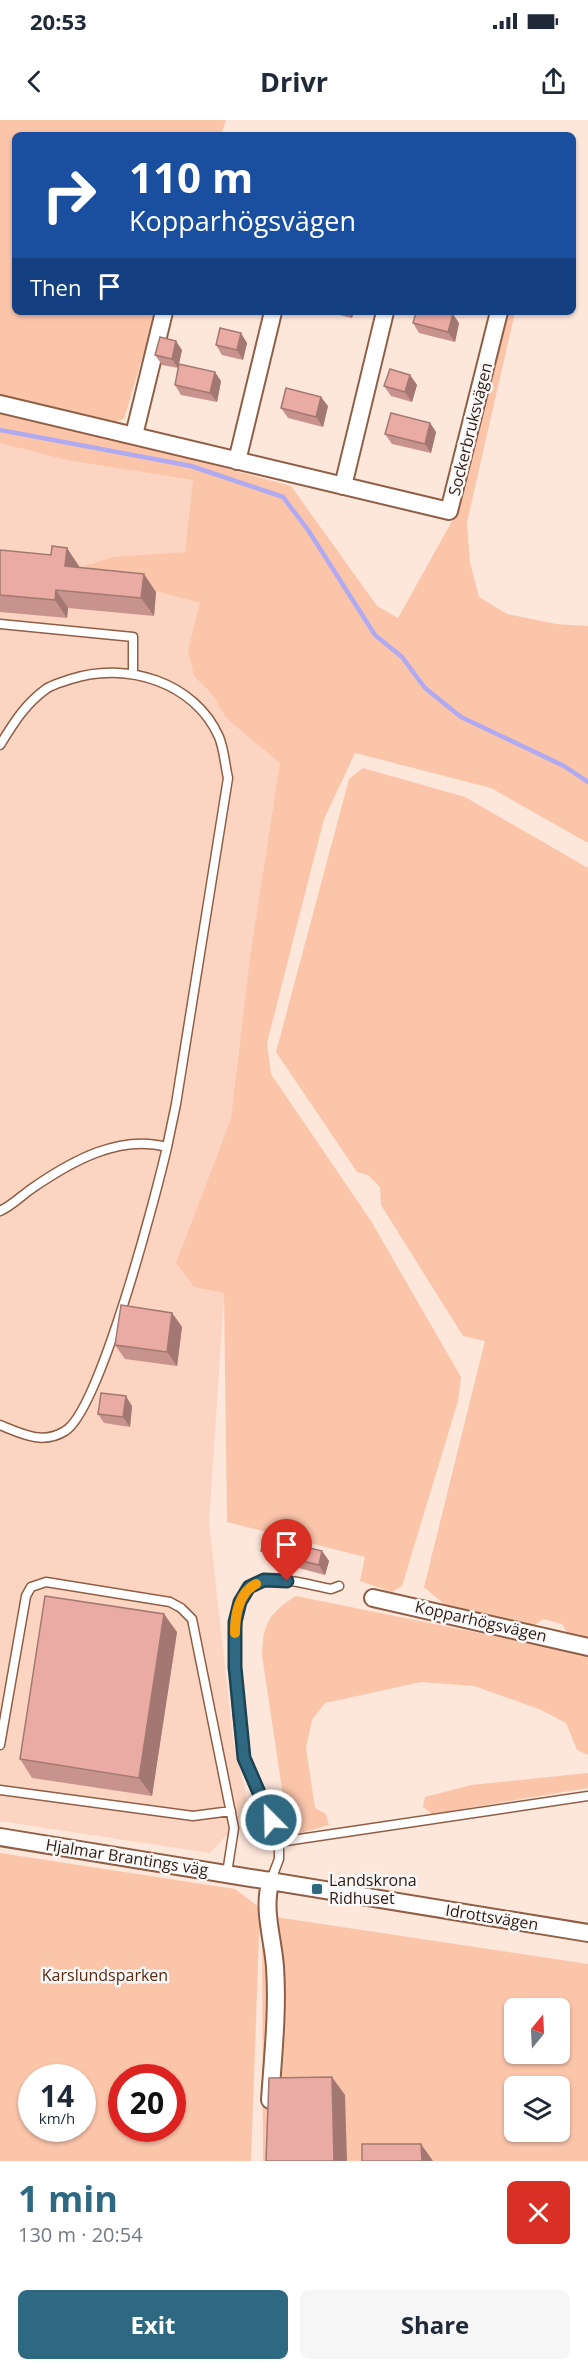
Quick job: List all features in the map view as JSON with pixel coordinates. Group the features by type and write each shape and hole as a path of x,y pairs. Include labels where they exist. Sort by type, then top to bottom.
{"street":[{"path":"134,435 163,315"},
{"path":"237,461 272,315"},
{"path":"343,486 384,315"},
{"name":"Sockerbruksvägen","path":"0,404 449,511 498,315"},
{"name":"Kopparhögsvägen","path":"373,1598 588,1647"},
{"name":"Hjalmar Brantings väg","path":"0,1837 253,1877"},
{"name":"Idrottsvägen","path":"253,1877 588,1933"},
{"path":"269,2118 276,2016 275,1966 266,1903 272,1880"}],"lane":[{"path":"0,624 133,637 133,673"},
{"path":"0,745 22,710 48,687 93,672 133,673 167,683 201,710 219,738 228,778 176,1104 158,1188 115,1329 95,1383 79,1416 68,1430 52,1438 32,1438 0,1425"},
{"path":"0,1211 72,1164 105,1150 134,1143 167,1147"},
{"path":"272,1880 279,1859 279,1842 244,1758 235,1667 235,1622 240,1602 249,1587 264,1580 331,1589 339,1586"},
{"path":"0,1745 26,1596 31,1587 46,1582 170,1602 181,1608 192,1619 234,1828 227,1873"},
{"path":"0,1790 193,1816 231,1811"},
{"path":"279,1842 588,1796"}],"shaded area":[{"path":"0,416 229,471 282,761 235,1132 209,1522 233,1741 250,1810 210,1853 0,1821"}],"green space":[{"path":"0,120 226,120 222,132 12,132 12,315 155,315 124,419 115,422 0,395"},
{"path":"506,315 514,315 467,522 470,563 479,597 507,614 556,624 588,626 588,843 491,788 355,753 324,819 267,1043 271,1074 371,1221 461,1377 458,1401 402,1586 392,1592 360,1581 365,1557 227,1522 224,1293 194,1287 176,1263 231,1119 250,957 280,763 226,718 213,695 194,676 188,650 200,603 104,580 84,566 113,557 185,552 193,480 67,460 0,443 0,414 184,457 291,486 377,606 398,618 456,514"},
{"path":"363,768 465,797 588,868 588,1641 568,1634 562,1624 543,1619 531,1628 444,1604 424,1587 485,1341 463,1336 381,1205 380,1187 368,1175 357,1172 276,1052 349,779"},
{"path":"296,1596 588,1655 588,1755 577,1750 566,1723 539,1709 474,1686 421,1682 325,1703 312,1720 306,1748 315,1808 326,1814 329,1825 289,1836 262,1655 264,1635 269,1620 279,1608"},
{"path":"588,1773 588,1788 432,1814 423,1807 425,1797 471,1785"},
{"name":"Karslundsparken","path":"0,1853 235,1889 260,1908 251,2161 0,2161"},
{"path":"262,1915 588,1964 588,2161 263,2161"}],"building":[{"path":"415,315 453,315 448,332 413,323"},
{"path":"220,328 241,333 237,350 216,345"},
{"path":"160,337 176,341 172,359 155,355"},
{"path":"179,364 215,372 210,393 175,385"},
{"path":"390,369 410,375 405,392 384,386"},
{"path":"286,388 321,397 316,417 281,408"},
{"path":"391,413 430,423 425,444 385,434"},
{"path":"52,546 67,548 65,566 144,574 141,598 56,590 55,600 0,595 0,550 51,555"},
{"path":"121,1305 172,1313 167,1352 115,1345"},
{"path":"101,1393 126,1396 123,1417 98,1414"},
{"path":"265,1537 322,1551 319,1565 261,1551"},
{"path":"45,1596 164,1614 139,1778 20,1759"},
{"path":"332,2077 334,2161 266,2161 269,2078"},
{"path":"362,2144 421,2144 422,2161 362,2161"}],"waterway":[{"path":"0,430 191,466 283,497 308,530 375,635 402,657 425,688 461,717 564,766 588,782"}],"slow traffic":[{"path":"235,1633 240,1602 249,1587 256,1584"}],"place":[{"name":"Landskrona Ridhuset","path":"317,1889"}],"route":[{"path":"271,1820 244,1758 235,1667 235,1622 240,1602 249,1587 264,1580 287,1581"}]}
